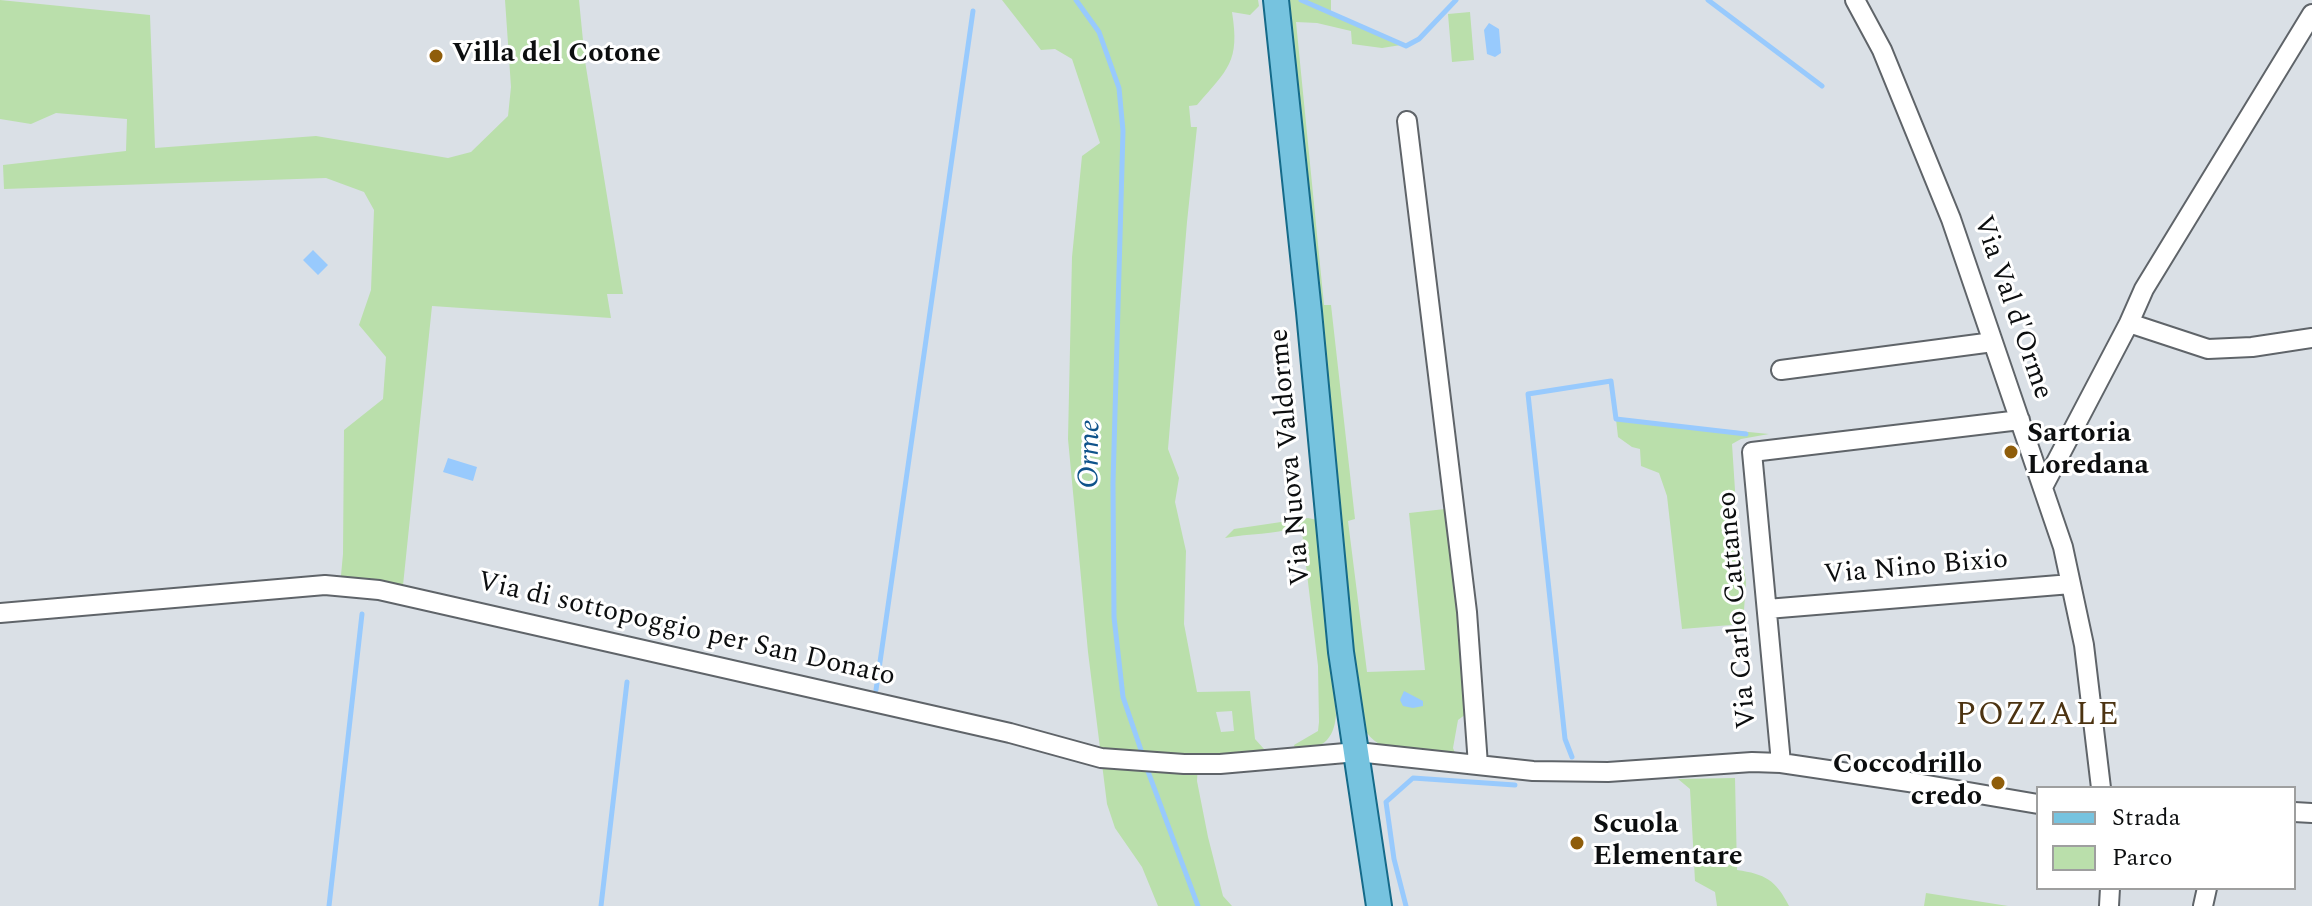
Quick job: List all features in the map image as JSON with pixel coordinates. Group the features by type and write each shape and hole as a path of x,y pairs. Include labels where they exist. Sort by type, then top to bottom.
{"main road":[{"name":"Via Nuova Valdorme","path":"1276,0 1342,664 1379,906"}],"street":[{"name":"Via Val d'Orme","path":"1855,0 1882,50 1951,219 2063,547 2084,645 2101,786"},
{"path":"2043,487 2144,289 2312,14"},
{"path":"1407,121 1467,612 1478,765"},
{"path":"2129,323 2208,349 2252,347 2312,338"},
{"path":"1781,370 1993,342"},
{"name":"Via Carlo Cattaneo","path":"1781,763 1752,452 2020,420"},
{"name":"Via Nino Bixio","path":"1767,609 2071,584"},
{"name":"Via di sottopoggio per San Donato","path":"0,613 325,585 379,590 996,730 1101,758 1220,764 1357,752"},
{"path":"1357,752 1533,771 1608,772 1741,761 1781,763 2036,804"}],"green space":[{"path":"0,0 150,15 155,148 316,136 448,158 471,152 508,116 511,87 505,0 579,0 585,61 623,294 607,294 611,318 432,306 402,595 340,586 344,430 383,399 386,357 359,325 371,290 374,210 364,192 326,178 4,189 3,165 126,151 127,119 56,113 31,124 0,119"},
{"path":"1002,0 1258,0 1259,6 1250,15 1232,12 1234,43 1229,64 1197,105 1189,106 1191,127 1197,127 1168,449 1179,478 1175,502 1186,551 1184,624 1197,692 1250,691 1255,739 1264,749 1249,756 1178,754 1184,764 1198,764 1197,781 1208,837 1223,896 1232,906 1158,906 1142,867 1115,828 1107,804 1088,652 1068,439 1072,257 1082,156 1100,143 1072,59 1055,49 1041,50","holes":["1232,711 1234,731 1221,732 1216,712"]},
{"path":"1276,0 1331,0 1331,14 1401,45 1382,48 1352,44 1351,31 1317,23 1296,22 1324,305 1331,305 1355,519 1348,521 1367,672 1425,670 1409,513 1454,508 1474,708 1458,720 1453,748 1459,763 1409,755 1374,741 1360,720 1343,675"},
{"path":"1470,12 1474,60 1452,62 1448,14"},
{"path":"1616,419 1769,434 1741,439 1732,444 1737,521 1746,582 1743,624 1682,629 1667,496 1659,473 1641,466 1640,449 1618,437"},
{"path":"1308,518 1317,520 1336,715 1335,724 1325,742 1313,749 1296,752 1294,745 1318,731 1319,722 1318,666 1302,532 1297,527 1225,538 1234,529"},
{"path":"1735,778 1737,870 1769,880 1789,906 1717,906 1715,892 1695,881 1690,789 1678,779"},
{"path":"1926,893 2008,906 1924,906"}],"water":[{"path":"1489,23 1499,29 1501,53 1495,57 1487,54 1484,30"},
{"path":"313,250 328,265 318,275 303,260"},
{"path":"448,458 477,467 473,481 443,472"},
{"path":"1404,691 1423,701 1423,706 1403,706 1400,700"}],"waterway":[{"name":"Orme","path":"1076,0 1099,32 1119,88 1123,131 1113,483 1114,617 1123,697 1143,756"},
{"path":"1301,0 1406,46 1419,39 1456,0"},
{"path":"1708,0 1822,86"},
{"path":"876,690 973,11"},
{"path":"1572,757 1565,739 1528,394 1611,381 1616,419 1746,434"},
{"path":"329,906 362,614"},
{"path":"601,906 627,682"},
{"name":"Orme","path":"1146,766 1198,906"},
{"path":"1406,906 1394,859 1386,802 1413,778 1515,785"}],"place":[{"name":"Villa del Cotone","path":"436,56"},
{"name":"Sartoria Loredana","path":"2011,452"},
{"name":"Coccodrillo credo","path":"1998,783"},
{"name":"Scuola Elementare","path":"1577,843"}],"district":[{"name":"POZZALE","path":"2038,718"}]}
